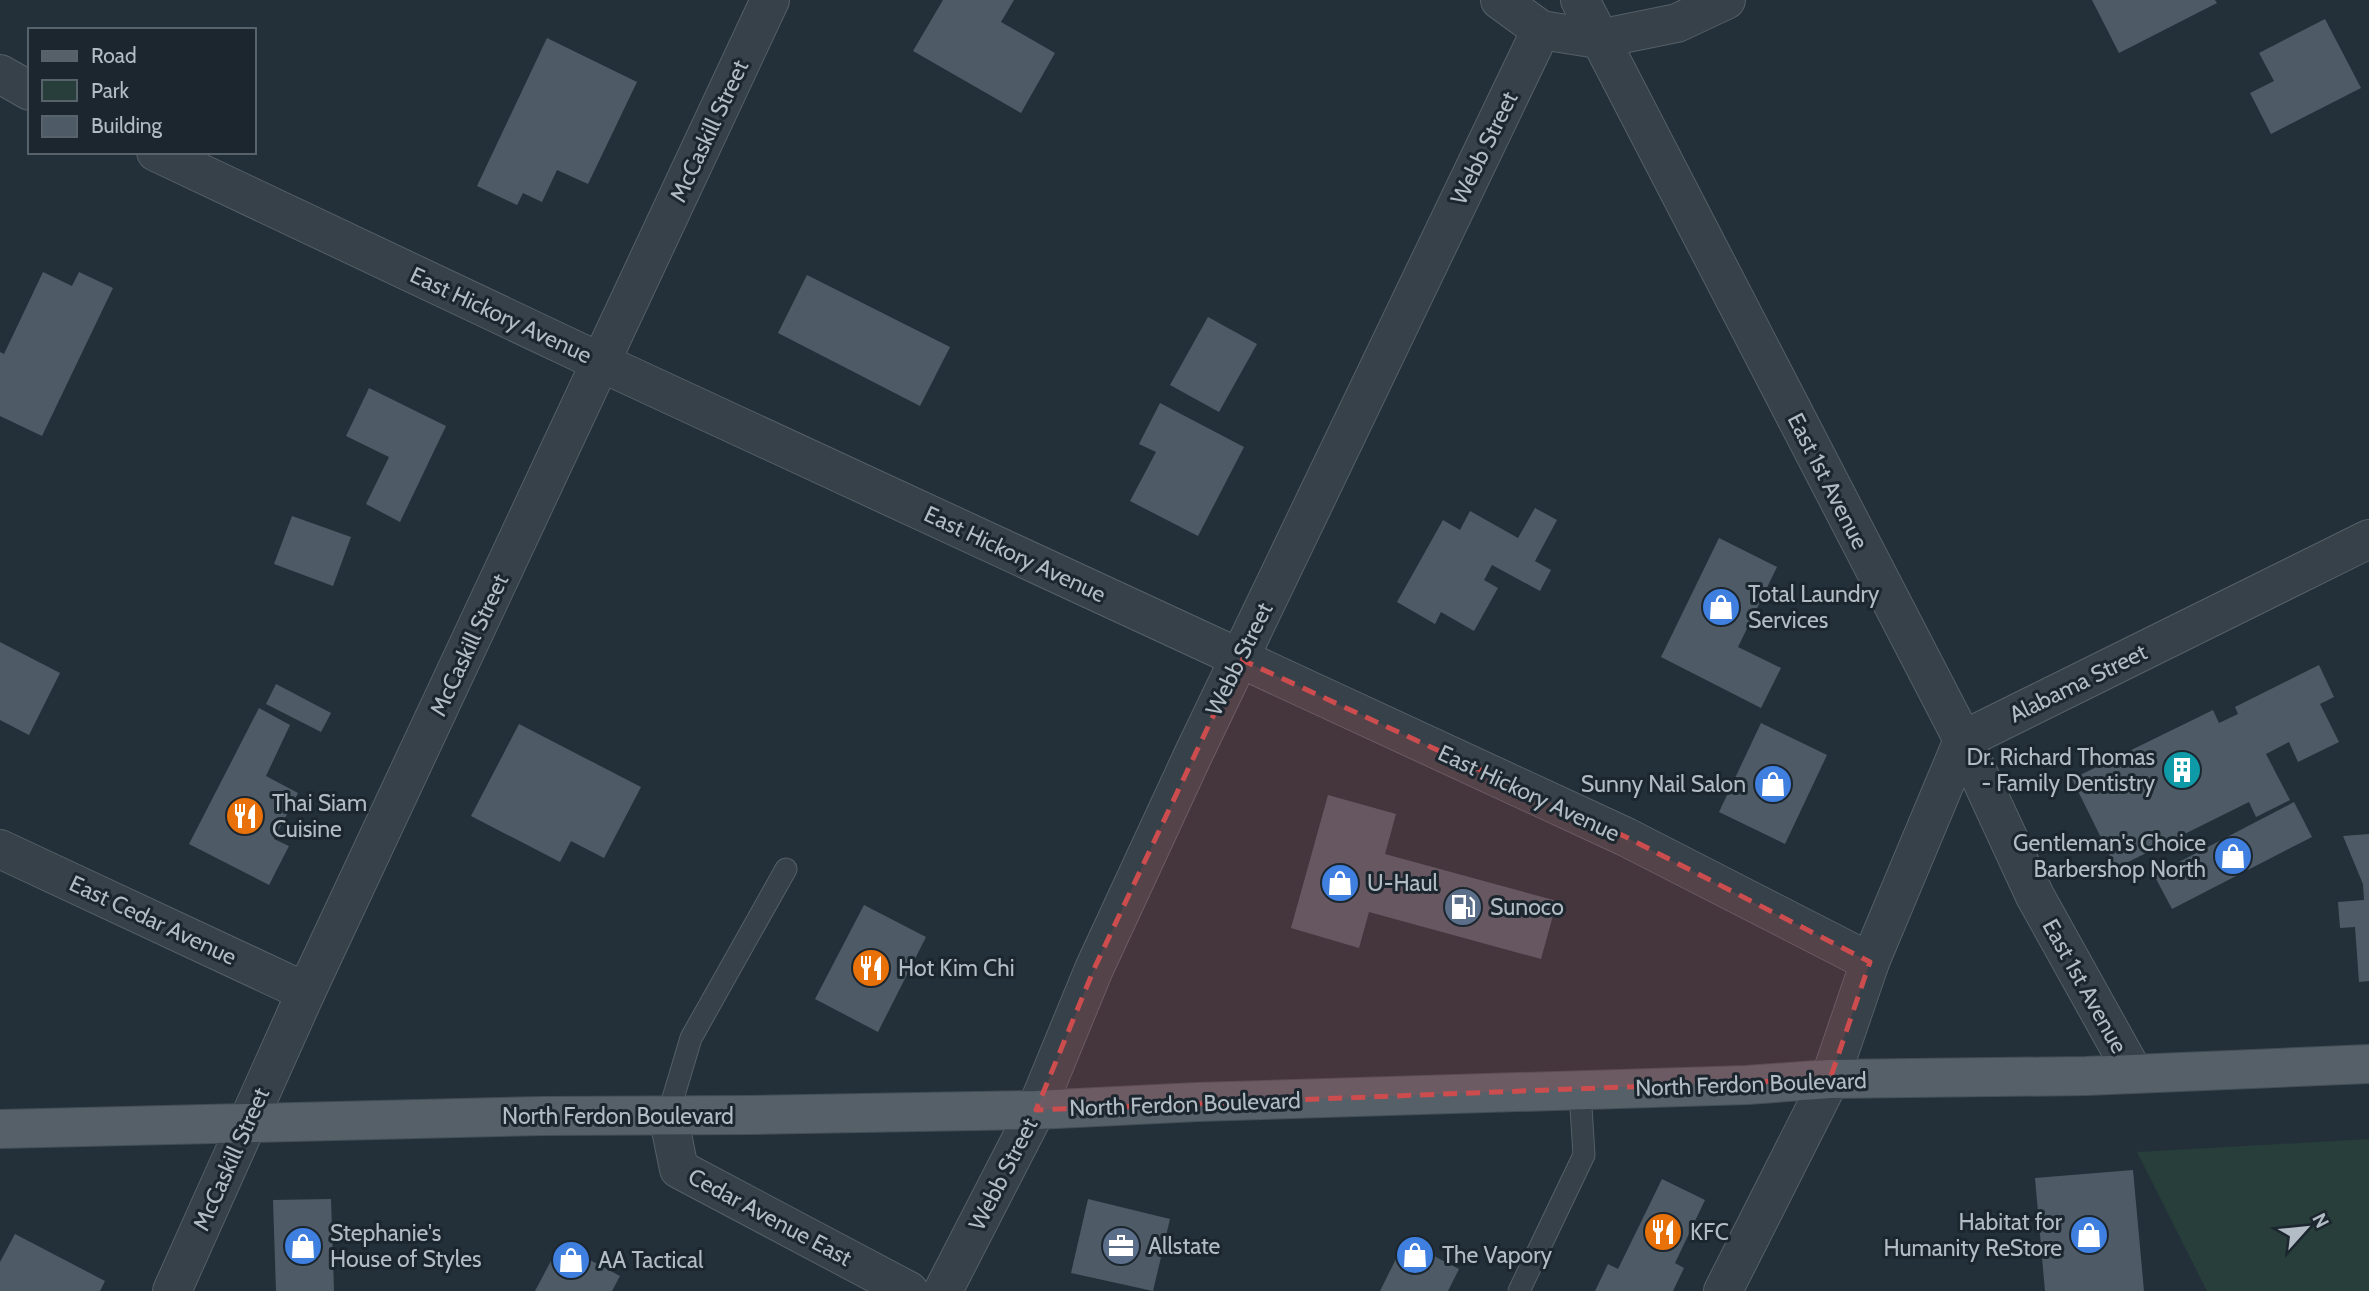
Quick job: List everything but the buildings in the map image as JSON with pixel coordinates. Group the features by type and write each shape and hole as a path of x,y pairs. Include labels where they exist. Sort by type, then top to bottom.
{"main road":[{"name":"North Ferdon Boulevard","path":"0,1129 246,1122 1036,1110 1198,1102 1747,1085 1830,1079 2134,1074 2369,1064"}],"street":[{"name":"McCaskill Street","path":"172,1291 306,992 770,0"},
{"path":"1500,0 1541,30 1598,39 1677,23 1726,0"},
{"name":"East 1st Avenue","path":"1580,0 1963,740 2035,896 2134,1074"},
{"name":"Webb Street","path":"943,1291 1036,1110 1094,969 1193,754 1541,30"},
{"path":"0,74 28,90"},
{"name":"East Hickory Avenue","path":"160,154 602,363 1626,837 1870,962"},
{"name":"Alabama Street","path":"1963,740 2369,539"},
{"path":"1723,1291 1830,1079 1870,962 1963,740"},
{"name":"East Cedar Avenue","path":"0,849 306,992"},
{"name":"Cedar Avenue East","path":"668,1115 679,1169 909,1291"}],"lane":[{"path":"668,1115 691,1038 786,869"},
{"path":"1519,1291 1584,1155 1580,1091"}],"highlighted area":[{"path":"1240,659 1626,837 1870,962 1830,1079 1036,1110 1094,969"}],"green space":[{"path":"2369,1139 2369,1291 2207,1291 2137,1152"}],"place":[{"name":"Total Laundry Services","path":"1721,607"},
{"name":"Dr. Richard Thomas - Family Dentistry","path":"2182,770"},
{"name":"Sunny Nail Salon","path":"1773,784"},
{"name":"Thai Siam Cuisine","path":"245,816"},
{"name":"Gentleman's Choice Barbershop North","path":"2233,856"},
{"name":"U-Haul","path":"1340,883"},
{"name":"Sunoco","path":"1463,907"},
{"name":"Hot Kim Chi","path":"871,968"},
{"name":"KFC","path":"1663,1232"},
{"name":"Habitat for Humanity ReStore","path":"2089,1235"},
{"name":"Stephanie's House of Styles","path":"303,1246"},
{"name":"Allstate","path":"1121,1246"},
{"name":"The Vapory","path":"1415,1255"},
{"name":"AA Tactical","path":"571,1260"}]}
